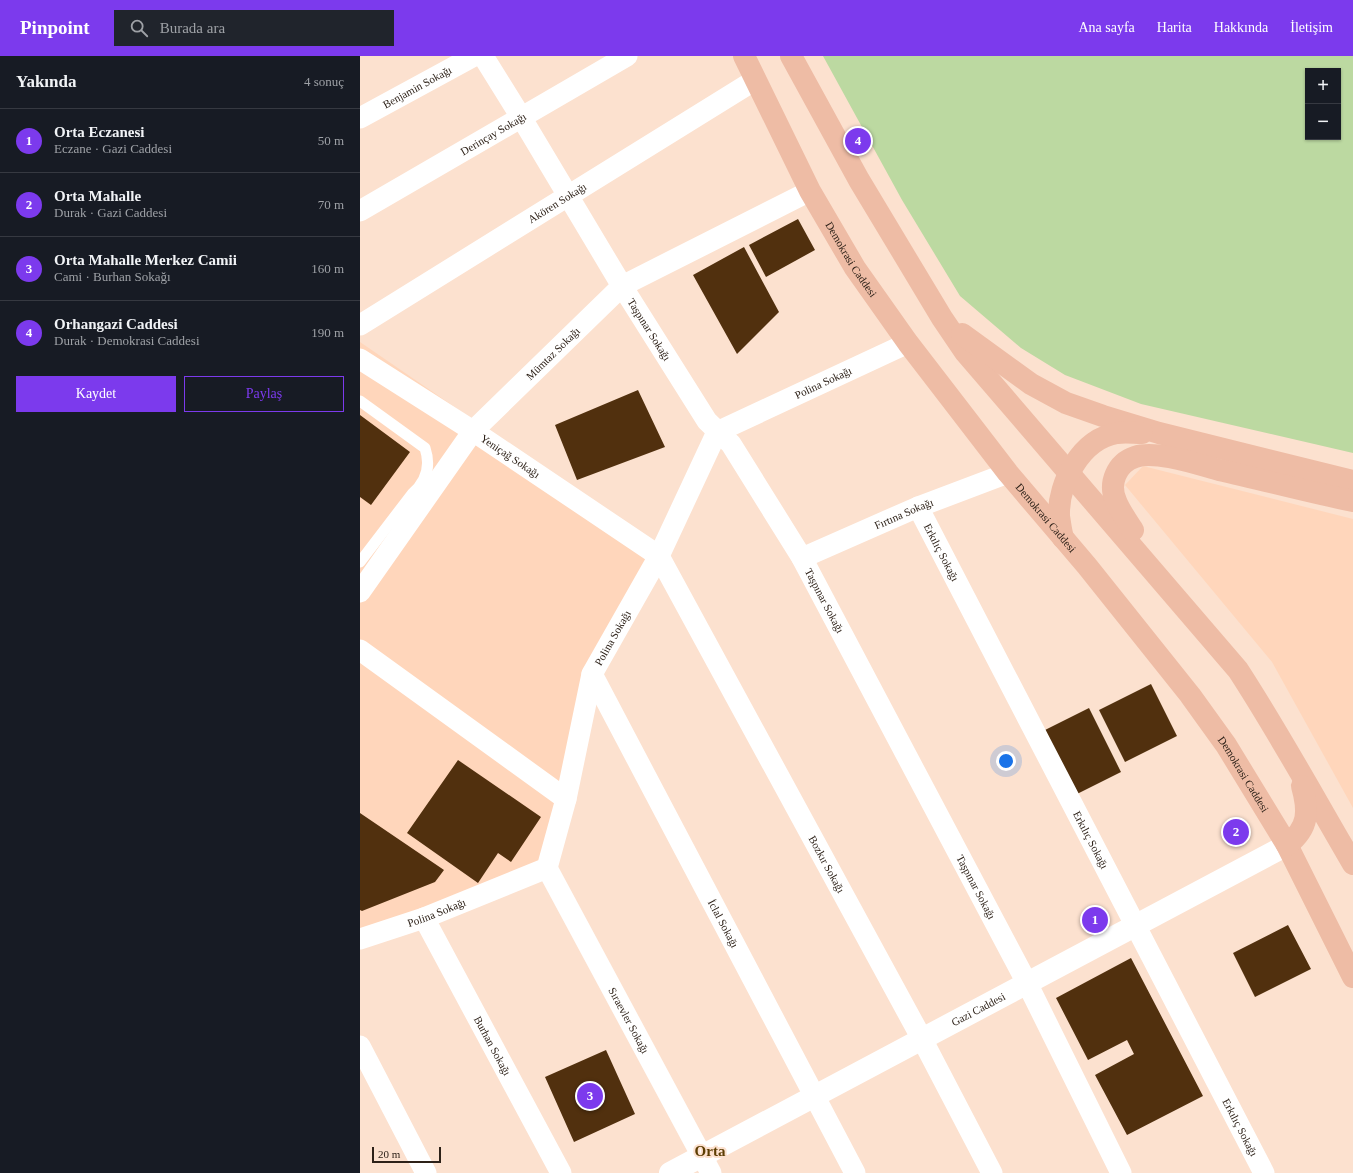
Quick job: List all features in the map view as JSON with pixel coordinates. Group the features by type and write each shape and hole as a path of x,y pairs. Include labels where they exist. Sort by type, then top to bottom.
{"main road":[{"name":"Demokrasi Caddesi","path":"744,56 810,191 855,268 908,343 1008,473 1063,538 1190,695 1222,738 1287,845 1353,977"},
{"path":"791,56 859,180 942,318 966,352 1238,670 1271,721 1297,770 1353,864"},
{"path":"942,318 1014,373 1066,403 1159,433 1353,481"},
{"path":"1063,538 1059,516 1062,490 1070,472 1082,453 1100,439 1117,433 1159,433"},
{"path":"1167,586 1116,501 1112,485 1117,472 1125,461 1137,456 1155,455 1353,501"},
{"path":"1287,845 1299,836 1306,819 1306,802 1297,770"}],"street":[{"name":"Benjamin Sokağı","path":"360,118 474,56"},
{"name":"Taşpınar Sokağı","path":"483,56 622,286 707,421 717,432 732,444 802,558 1027,983 1121,1173"},
{"name":"Derinçay Sokağı","path":"360,211 627,56"},
{"name":"Akören Sokağı","path":"360,325 755,80"},
{"name":"Mümtaz Sokağı","path":"360,592 369,554 473,432 622,286 810,191"},
{"name":"Polina Sokağı","path":"360,939 424,918 547,868 566,799 592,674 659,556 717,432 908,343"},
{"name":"Yeniçağ Sokağı","path":"360,359 473,432 659,556"},
{"name":"Fırtına Sokağı","path":"802,558 918,507 1008,473"},
{"name":"Erkılıç Sokağı","path":"918,507 1264,1173"},
{"name":"Bozkır Sokağı","path":"659,556 922,1039 992,1173"},
{"path":"360,650 566,799"},
{"name":"İclal Sokağı","path":"592,674 855,1173"},
{"name":"Gazi Caddesi","path":"670,1173 707,1164 814,1096 1287,845"},
{"name":"Sıraevler Sokağı","path":"547,868 707,1164"},
{"name":"Burhan Sokağı","path":"424,918 561,1173"},
{"path":"360,1046 426,1173"}],"lane":[{"path":"360,401 425,448 428,462 425,480 369,554 360,562"}],"shaded area":[{"path":"360,342 669,554 599,679 553,866 360,933"},
{"path":"1143,466 1353,519 1353,808 1272,662 1125,485"}],"green space":[{"path":"823,56 1353,56 1353,453 1141,404 1065,375 1021,348 960,296 902,200"}],"building":[{"path":"798,219 815,250 766,277 749,245"},
{"path":"744,247 779,312 737,354 693,275"},
{"path":"638,390 665,447 577,480 555,425"},
{"path":"360,415 410,452 371,505 360,497"},
{"path":"1151,684 1177,736 1125,762 1099,710"},
{"path":"1089,708 1121,772 1077,794 1045,730"},
{"path":"458,760 541,817 511,862 498,853 478,883 407,833"},
{"path":"360,813 444,870 435,882 362,911 360,910"},
{"path":"1288,925 1311,969 1255,997 1233,953"},
{"path":"1131,958 1203,1096 1127,1135 1095,1075 1134,1054 1127,1040 1088,1060 1056,998"},
{"path":"606,1050 635,1114 574,1142 545,1077"}],"place":[{"name":"Orhangazi Caddesi","path":"858,141"},
{"name":"Orta Mahalle","path":"1236,832"},
{"name":"Orta Eczanesi","path":"1095,920"},
{"name":"Orta Mahalle Merkez Camii","path":"590,1096"}],"district":[{"name":"Orta","path":"710,1151"}]}
